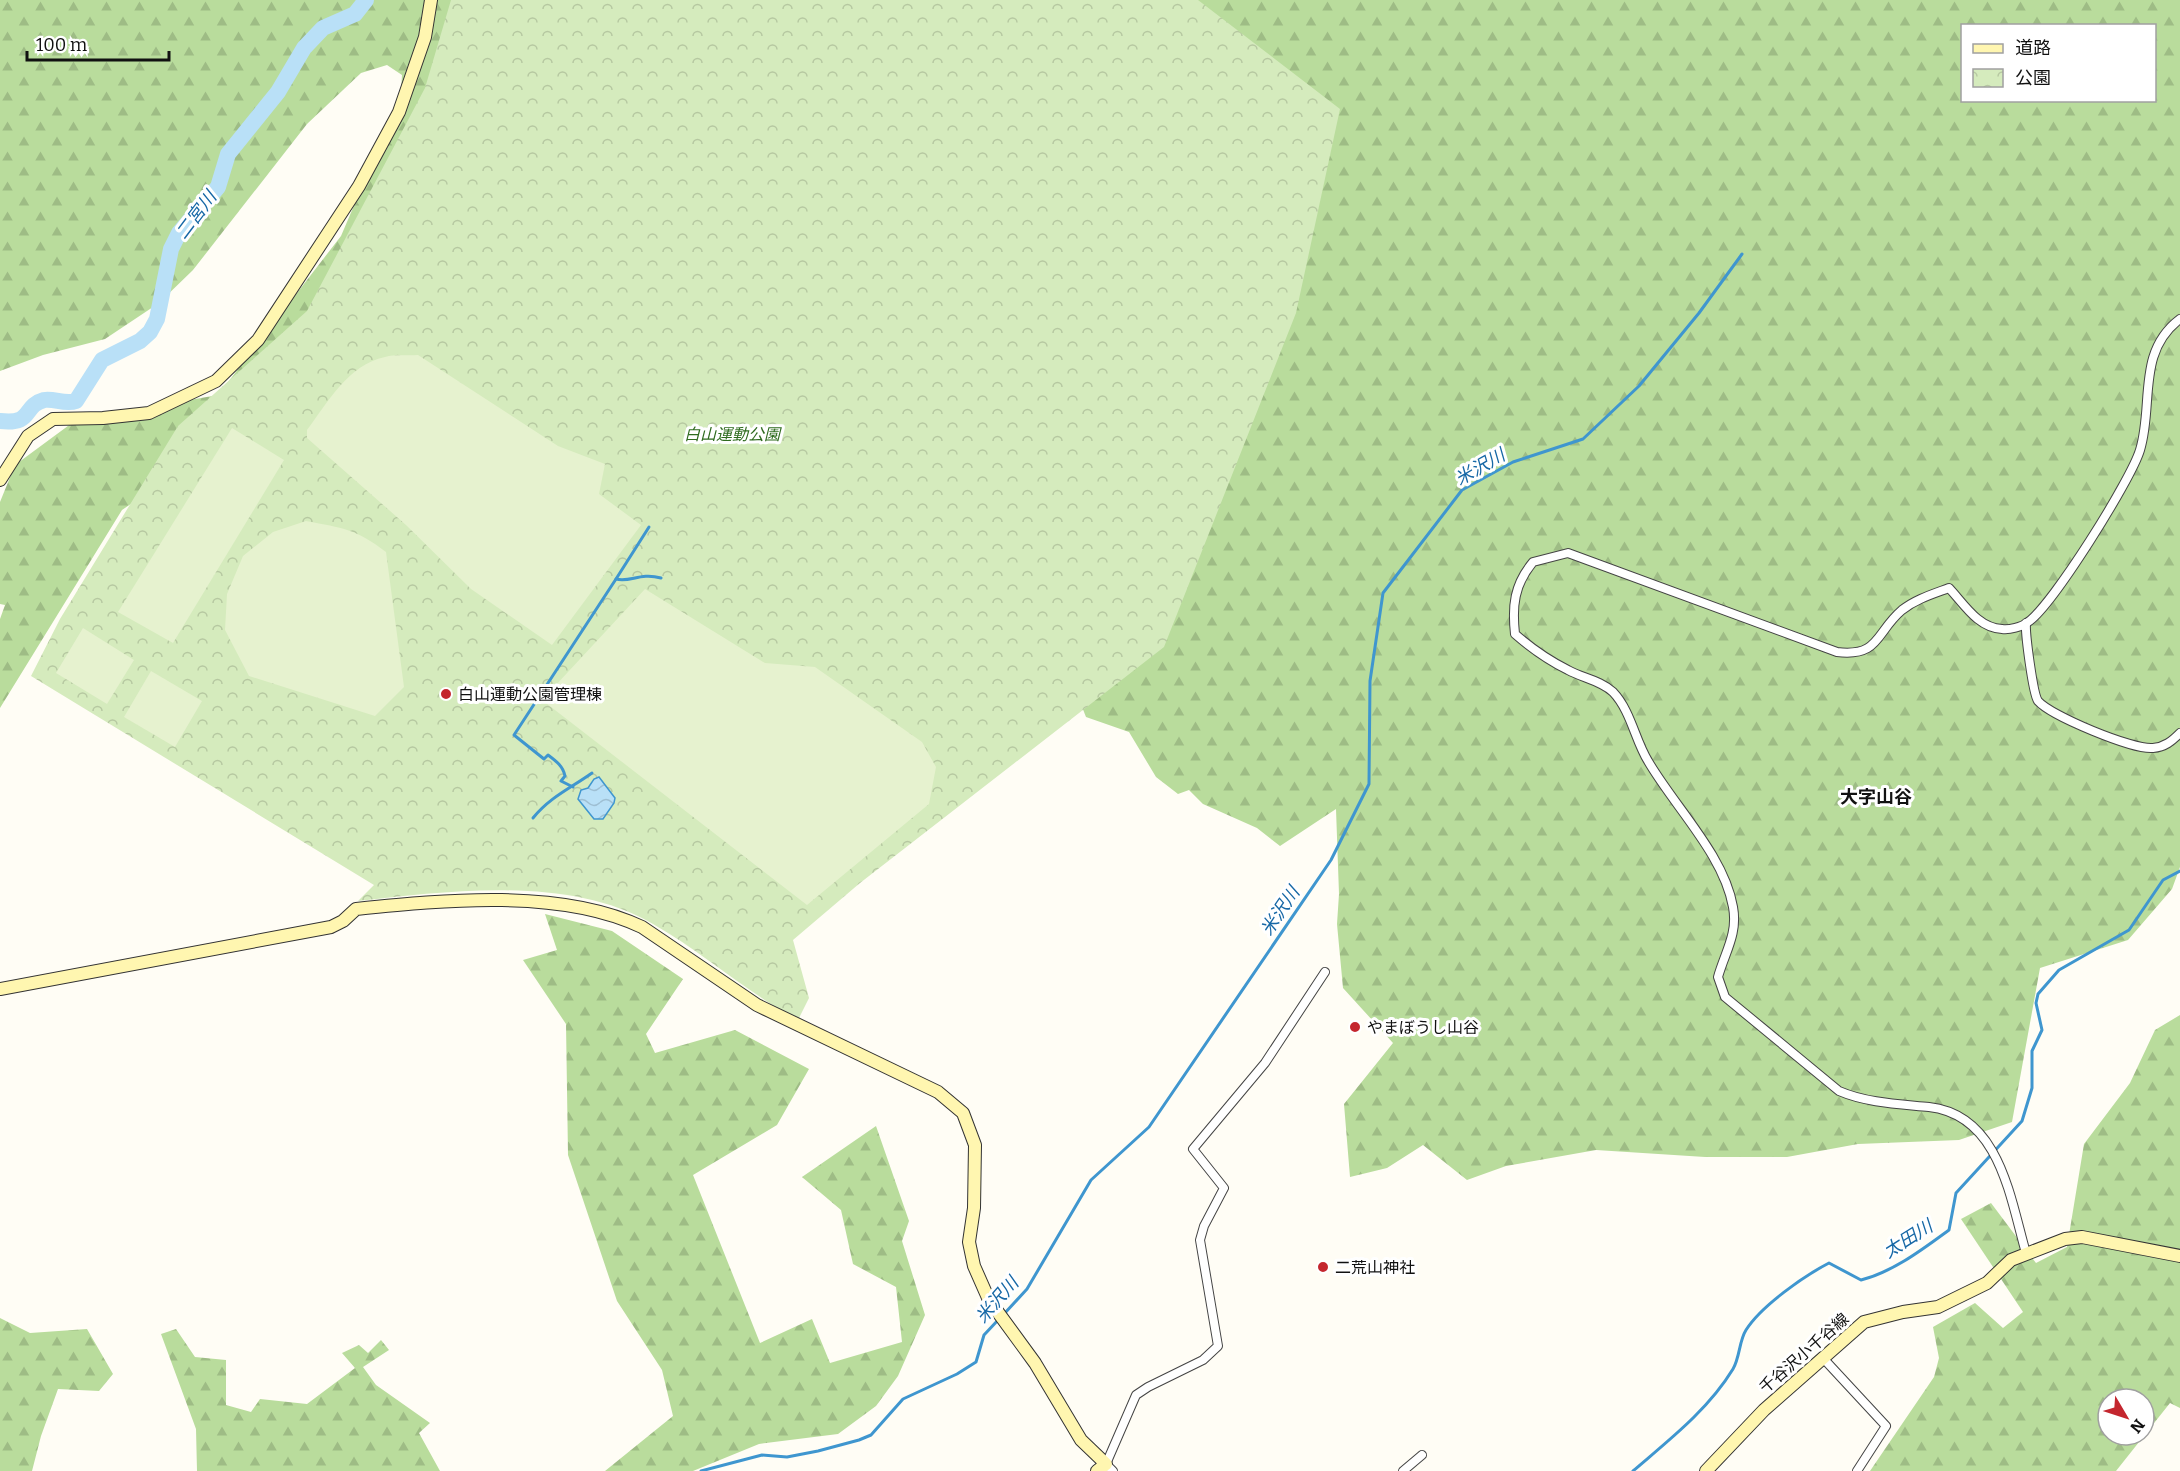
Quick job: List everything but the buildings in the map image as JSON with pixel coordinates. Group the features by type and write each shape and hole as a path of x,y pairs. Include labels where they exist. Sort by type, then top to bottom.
{"street":[{"path":"0,480 28,436 53,419 103,418 150,413 216,381 258,340 359,186 399,112 425,38 431,0"},
{"path":"2026,1253 1998,1163 1983,1134 1952,1113 1930,1107 1854,1098 1839,1091 1725,997 1718,977 1734,936 1735,925 1726,882 1647,760 1627,714 1614,693 1603,684 1569,671 1533,650 1515,634 1514,600 1517,586 1533,562 1549,556 1568,553 1837,652 1855,654 1866,650 1873,645 1893,618 1905,608 1949,588 1974,617 1988,627 2003,630 2026,623 2055,591 2126,481 2139,453 2145,432 2150,366 2158,343 2170,327 2180,319"},
{"path":"2026,623 2033,690 2038,701 2056,714 2138,747 2153,748 2169,744 2180,733"},
{"path":"0,990 331,927 343,921 356,909 474,900 567,904 622,917 642,927 758,1005 938,1092 963,1113 975,1144 974,1208 969,1242 974,1266 989,1300 1035,1362 1081,1440 1105,1469 1136,1395 1203,1360 1218,1346 1200,1240 1204,1226 1224,1188 1193,1149 1265,1063 1325,972"},
{"name":"千谷沢小千谷線","path":"1706,1471 1738,1434 1864,1322 1903,1311 1938,1307 1987,1283 2011,1260 2065,1239 2082,1237 2180,1256"},
{"path":"1822,1357 1886,1426 1857,1471"},
{"path":"1403,1471 1422,1455"}],"green space":[{"path":"0,0 2180,0 2180,867 2172,889 2128,940 2040,968 2012,1122 1959,1140 1858,1144 1787,1157 1705,1157 1596,1150 1506,1166 1467,1180 1423,1145 1387,1168 1350,1177 1344,1104 1393,1043 1343,988 1337,924 1339,894 1336,809 1280,846 1257,828 1203,804 1189,790 1178,794 1156,777 1129,732 1086,717 1060,651 191,463 122,510 0,708 0,619 5,605 0,604 0,502 15,465 76,420 218,395 341,236 401,90 402,75 387,65 361,73 307,124 193,270 159,303 105,339 43,355 0,371"},
{"name":"白山運動公園","path":"451,0 1198,0 1340,109 1296,313 1164,647 860,883 793,940 809,998 798,1020 653,924 620,909 584,898 508,890 431,893 358,901 374,885 31,676 60,619 178,426 307,311 425,88"},
{"path":"418,355 558,446 605,464 599,494 641,525 552,645 471,589 406,525 307,438 307,430 331,397 360,368 372,361 389,356"},
{"path":"232,428 284,460 173,643 118,612"},
{"path":"306,521 349,530 366,538 386,552 404,687 375,716 249,676 225,630 227,594 243,556 273,532"},
{"path":"645,589 765,663 815,667 922,742 936,767 929,804 807,905 542,700"},
{"path":"83,628 134,660 107,704 56,673"},
{"path":"151,671 202,701 175,747 124,717"},
{"path":"545,914 612,931 683,979 646,1034 655,1053 735,1030 809,1069 777,1125 693,1175 760,1343 812,1319 830,1363 902,1342 896,1287 853,1264 841,1210 802,1177 876,1126 909,1221 902,1241 925,1315 898,1376 876,1406 838,1434 759,1444 693,1471 605,1471 673,1416 662,1370 617,1301 568,1155 566,1024 523,960 557,950"},
{"path":"2180,1015 2180,1408 2170,1403 2156,1421 2156,1387 2096,1387 2096,1447 2135,1447 2116,1471 1870,1471 1934,1377 1939,1358 1933,1327 1975,1303 2003,1328 2023,1312 1961,1219 1991,1203 2036,1263 2067,1247 2084,1144 2130,1083 2155,1030"},
{"path":"0,1318 30,1333 87,1329 113,1374 99,1391 58,1389 41,1436 32,1471 0,1471"},
{"path":"176,1329 195,1357 226,1360 226,1405 251,1412 260,1399 307,1404 355,1368 342,1353 359,1345 368,1353 381,1340 389,1350 363,1367 376,1385 430,1423 419,1433 440,1471 197,1471 196,1429 161,1334"}],"water":[{"path":"599,777 615,798 603,819 594,819 578,799 581,790 588,788 594,779"}],"waterway":[{"name":"二宮川","path":"0,421 23,418 33,406 44,400 76,401 102,360 140,341 150,332 157,319 171,249 179,233 218,187 228,154 278,92 304,48 323,28 355,14 366,0"},
{"name":"米沢川","path":"1004,1314 1027,1289 1091,1180 1149,1127 1331,860 1369,784 1370,681 1383,593 1462,490 1513,462 1583,439 1639,386 1699,313 1742,254"},
{"path":"616,579 649,527"},
{"path":"573,787 561,781 565,776 563,769 556,762 548,755 544,759 514,735 616,579 626,580 647,576 661,578"},
{"path":"533,818 554,798 592,773"},
{"name":"太田川","path":"1633,1471 1687,1424 1712,1398 1733,1369 1746,1330 1762,1311 1784,1292 1829,1263 1861,1280 1873,1276 1907,1259 1949,1230 1956,1193 2022,1121 2032,1088 2032,1051 2042,1030 2036,1003 2038,994 2059,970 2129,930 2163,880 2180,871"},
{"name":"米沢川","path":"701,1471 762,1455 787,1457 818,1451 871,1435 903,1399 957,1374 976,1362 984,1335 999,1319"}],"place":[{"name":"白山運動公園管理棟","path":"446,694"},
{"name":"やまぼうし山谷","path":"1355,1027"},
{"name":"二荒山神社","path":"1323,1267"}],"district":[{"name":"大字山谷","path":"1876,797"}]}
